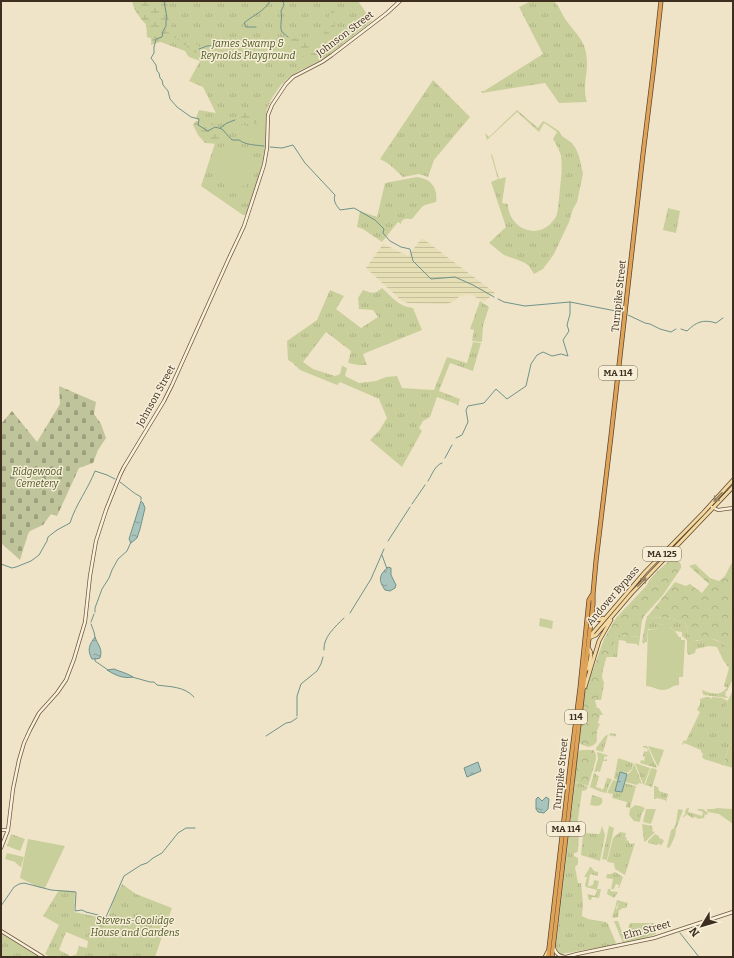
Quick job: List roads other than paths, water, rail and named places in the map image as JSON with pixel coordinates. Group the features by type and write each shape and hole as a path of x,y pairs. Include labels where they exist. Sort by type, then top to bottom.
{"highway":[{"name":"Turnpike Street","path":"552,957 551,947 557,876 586,648 592,615 593,594 639,184 661,1"},
{"name":"Turnpike Street","path":"588,637 590,600 593,594"},
{"name":"Turnpike Street","path":"548,957 551,947 562,862 583,690 586,648"}],"main road":[{"name":"Andover Bypass","path":"588,637 645,572 710,506 733,480"},
{"name":"Andover Bypass","path":"588,637 596,635 637,587 733,487"},
{"name":"MA 125","path":"583,690 601,637 616,611"},
{"path":"592,615 598,620 609,613"},
{"path":"586,648 592,652 587,676"},
{"path":"545,957 551,947"}],"street":[{"name":"Johnson Street","path":"1,848 8,830 13,789 19,760 27,737 40,713 66,680 77,650 85,619 94,551 106,510 124,467 172,386 240,234 264,165 267,148 268,115 272,105 293,76 318,64 332,55 387,13 400,1"},
{"path":"710,506 718,510 733,508"},
{"path":"1,830 8,830"},
{"name":"Elm Street","path":"565,957 654,938 733,912"},
{"path":"1,931 44,957"},
{"path":"551,947 558,955 565,957"}],"water":[{"path":"141,501 145,508 140,529 137,538 131,543 129,539"},
{"path":"388,567 391,568 391,575 396,585 395,588 390,591 385,590 380,580 381,575"},
{"path":"95,637 101,649 101,655 100,658 92,659 89,648"},
{"path":"114,669 133,677 119,676 107,670"},
{"path":"478,762 481,771 467,777 464,768"},
{"path":"620,772 627,774 622,792 615,791"},
{"path":"538,797 542,801 546,797 549,799 548,809 544,813 538,812 536,809 536,799"}],"waterway":[{"path":"164,1 167,18 166,26 162,37 156,39 154,53 151,58 156,65 157,71 163,85 168,91 170,99 177,107 191,117 199,119 198,125 208,131 215,127 222,129 232,140 239,140 248,144 264,146"},
{"path":"256,27 246,27 244,23 262,11 270,1"},
{"path":"283,1 284,5 281,11 281,30 288,37"},
{"path":"199,49 216,45 224,40"},
{"path":"220,128 235,120"},
{"path":"270,147 282,148 293,145 305,163 335,195 335,203 340,210 354,208 375,220 384,229 383,233 390,241 401,247 410,249 413,261 431,279 455,277 494,297"},
{"path":"498,299 504,302 525,306 570,302 621,312"},
{"path":"456,438 462,435 468,422 466,410 468,406 484,403 496,389 507,399 526,386 531,364 537,355 543,352 552,356 561,354 568,356 563,340 569,331 567,325 570,314 570,302"},
{"path":"628,315 660,329 671,332 676,329"},
{"path":"681,329 687,331 700,322 707,321 716,323 723,318"},
{"path":"445,458 452,445"},
{"path":"428,481 436,468 442,463"},
{"path":"1,564 12,568 31,561 39,555 48,537 70,523 75,509 95,471 115,479"},
{"path":"120,482 141,497 141,500"},
{"path":"412,504 425,485"},
{"path":"388,541 410,507"},
{"path":"95,612 102,589 118,559 127,551 131,542"},
{"path":"350,613 371,579 384,549"},
{"path":"382,555 387,569"},
{"path":"91,622 94,614"},
{"path":"324,650 325,641 333,629 344,618"},
{"path":"91,624 95,637"},
{"path":"297,716 297,696 301,684 317,671 323,657"},
{"path":"95,658 95,661 108,670"},
{"path":"132,677 154,682 157,685 181,689 190,693 194,697"},
{"path":"266,736 297,718"},
{"path":"1,906 14,887 24,883 51,890 76,892 75,911 82,910 106,917 124,876 162,853 178,833 186,828 195,828"},
{"path":"680,933 699,957"}],"park label":[{"name":"James Swamp & Reynolds Playground","path":"248,50"},
{"name":"Ridgewood Cemetery","path":"37,478"},
{"name":"Stevens-Coolidge House and Gardens","path":"135,926"}]}
